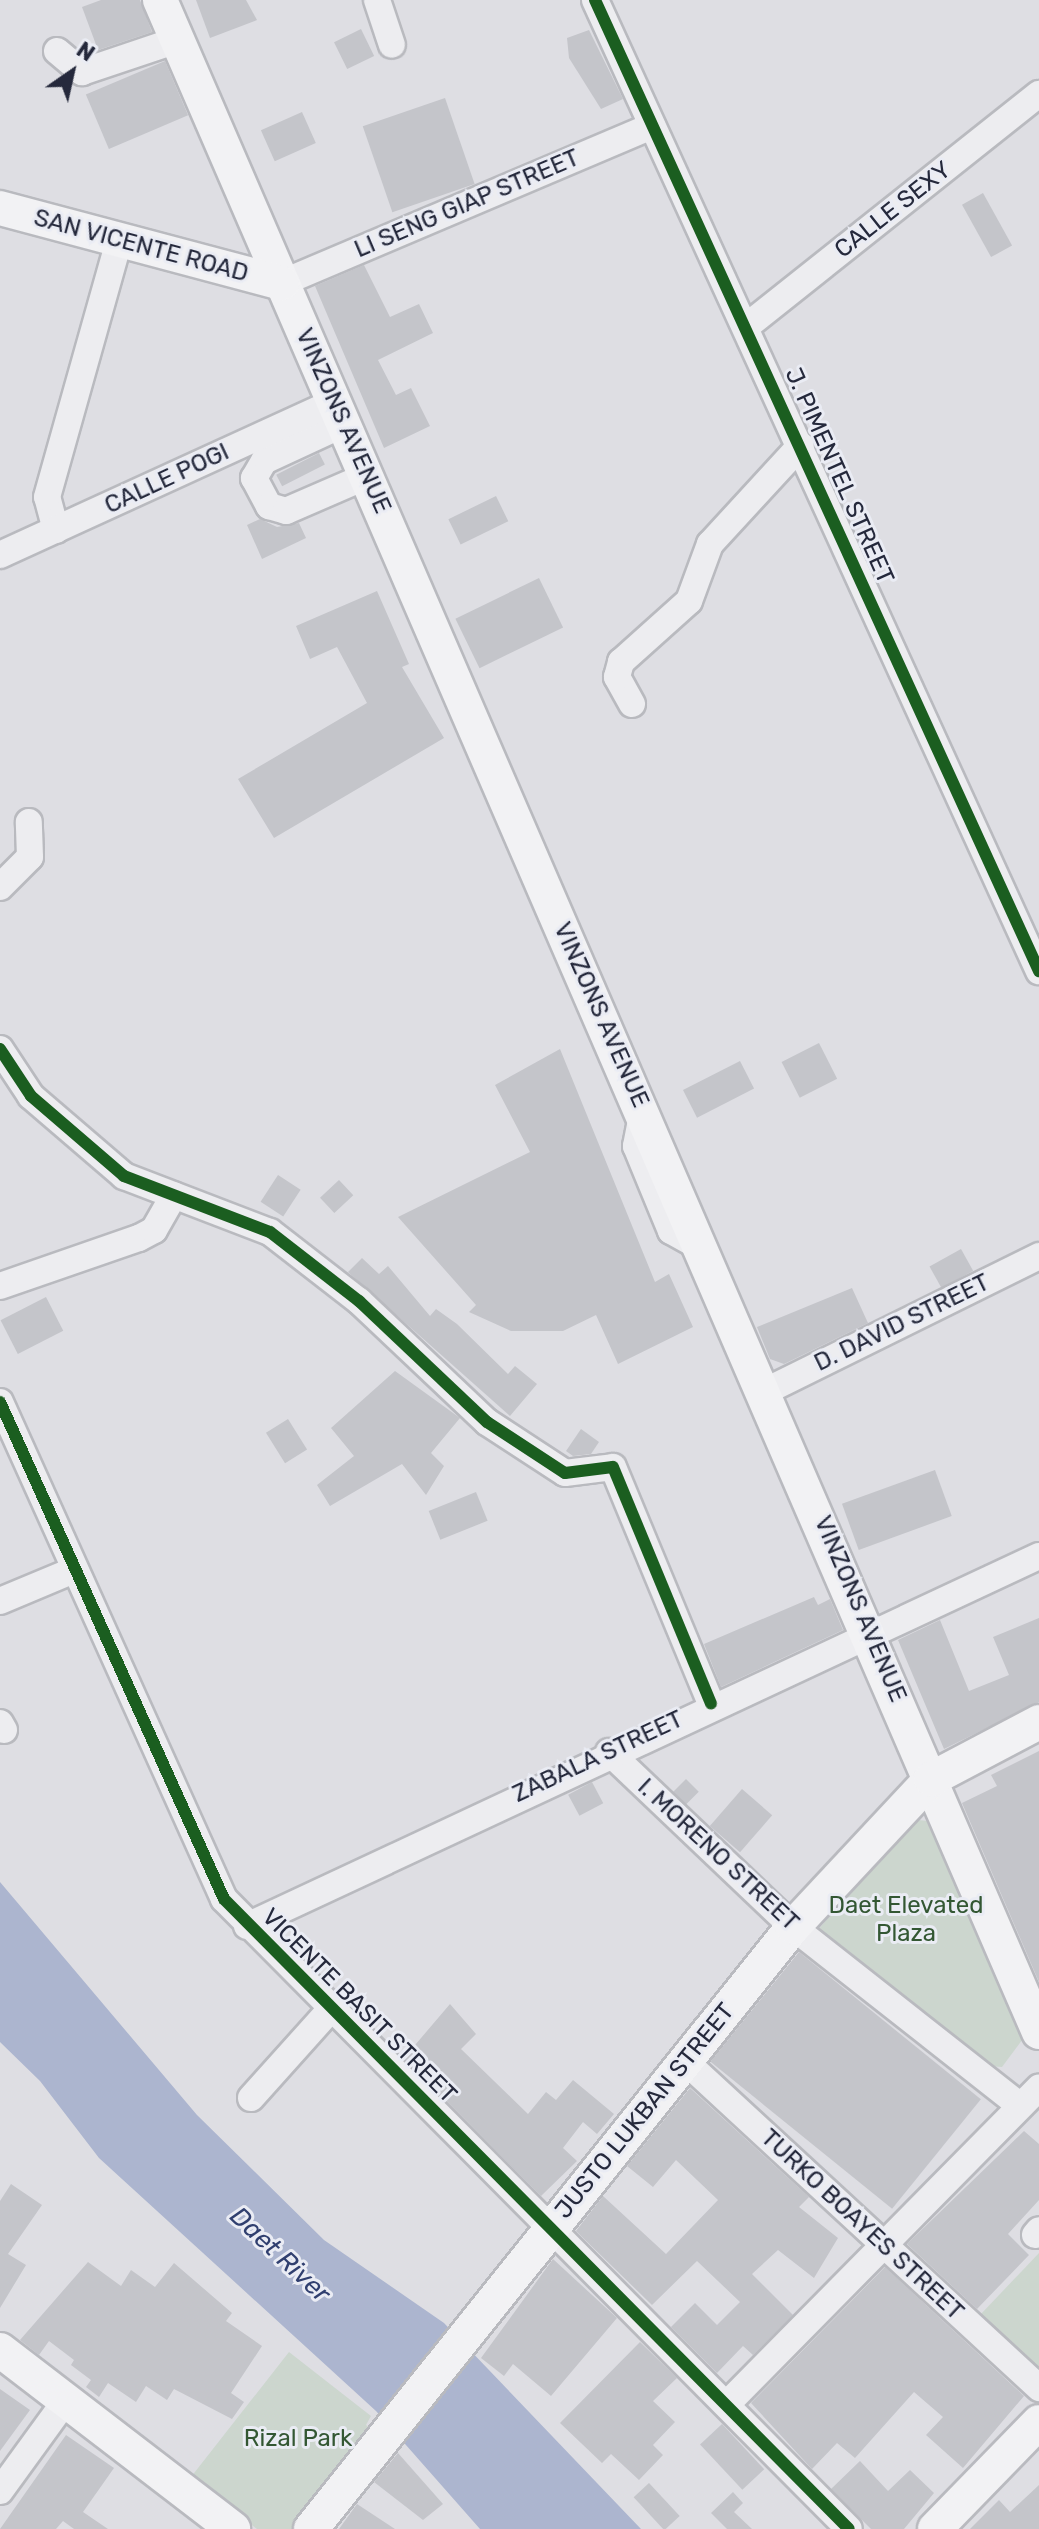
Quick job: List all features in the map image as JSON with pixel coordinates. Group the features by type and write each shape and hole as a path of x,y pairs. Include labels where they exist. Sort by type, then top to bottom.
{"main road":[{"name":"VINZONS AVENUE","path":"160,0 874,1638 1039,2032"},
{"name":"SAN VICENTE ROAD","path":"0,208 282,283"},
{"name":"JUSTO LUKBAN STREET","path":"311,2529 474,2318 686,2062 793,1927 931,1779 1039,1722"},
{"path":"0,2350 233,2529"},
{"path":"935,2529 1039,2422"}],"street":[{"path":"377,0 392,45"},
{"name":"J. PIMENTEL STREET","path":"595,0 1031,934 1039,971"},
{"path":"57,51 82,72 177,40"},
{"name":"CALLE SEXY","path":"747,326 1039,94"},
{"name":"LI SENG GIAP STREET","path":"282,283 652,126"},
{"path":"56,530 47,497 119,241"},
{"path":"339,413 264,461 254,478 269,506 286,511 367,476"},
{"name":"CALLE POGI","path":"0,555 339,413"},
{"path":"632,704 617,677 621,662 689,601 710,544 801,445"},
{"path":"0,887 30,857 29,822"},
{"path":"0,1049 31,1096 124,1176 270,1232 359,1301 487,1422 565,1473 613,1467 711,1704"},
{"path":"0,1286 139,1238 154,1230 174,1195"},
{"name":"D. DAVID STREET","path":"766,1391 1039,1256"},
{"name":"VICENTE BASIT STREET","path":"0,1402 224,1899 329,2011 728,2403 849,2529"},
{"name":"ZABALA STREET","path":"247,1926 711,1704 874,1638 1039,1556"},
{"path":"0,1601 74,1570"},
{"name":"I. MORENO STREET","path":"609,1752 793,1927 1017,2103"},
{"path":"251,2098 329,2011"},
{"name":"TURKO BOAYES STREET","path":"686,2062 1039,2388"},
{"path":"728,2403 887,2248 1017,2103 1039,2088"},
{"path":"0,2491 66,2400"}],"green space":[{"name":"Daet Elevated Plaza","path":"908,1819 928,1821 1025,2036 1002,2067 989,2066 819,1929"},
{"path":"1039,2253 1039,2371 980,2315"},
{"name":"Rizal Park","path":"289,2352 371,2416 366,2425 378,2435 305,2529 257,2529 191,2477"}],"water":[{"name":"Daet River","path":"0,1882 197,2115 324,2240 444,2323 641,2529 480,2529 376,2411 99,2158 40,2081 0,2042"}],"building":[{"path":"101,0 140,0 152,32 98,50 82,7"},
{"path":"196,0 246,0 257,20 210,38"},
{"path":"361,29 374,56 347,69 334,42"},
{"path":"589,30 623,99 601,109 569,58 567,38"},
{"path":"165,61 188,115 109,149 86,95"},
{"path":"445,98 475,184 392,212 363,126"},
{"path":"302,112 316,143 275,161 261,130"},
{"path":"983,193 1012,245 991,257 962,205"},
{"path":"364,265 390,317 419,304 433,333 378,360 396,395 411,388 430,426 384,448 315,286"},
{"path":"319,453 325,465 282,486 276,475"},
{"path":"496,496 508,521 461,544 448,519"},
{"path":"260,519 277,527 299,523 306,538 262,559 247,525"},
{"path":"539,578 563,627 480,668 455,619"},
{"path":"377,591 409,664 402,667 444,738 274,838 238,779 367,703 337,647 310,659 296,626"},
{"path":"819,1043 837,1079 800,1098 782,1062"},
{"path":"560,1049 655,1282 669,1274 693,1327 618,1364 596,1315 563,1331 511,1331 469,1312 476,1305 398,1217 530,1152 495,1085"},
{"path":"740,1061 754,1089 697,1118 683,1090"},
{"path":"278,1175 301,1190 283,1217 261,1202"},
{"path":"339,1180 353,1195 334,1213 320,1198"},
{"path":"961,1249 973,1271 942,1288 930,1266"},
{"path":"362,1258 379,1274 388,1266 430,1316 436,1309 457,1324 508,1374 515,1366 537,1384 510,1416 348,1272"},
{"path":"852,1288 868,1323 784,1364 770,1359 757,1327"},
{"path":"46,1297 63,1331 18,1354 1,1320"},
{"path":"395,1371 460,1418 431,1453 444,1466 426,1495 402,1464 330,1506 317,1485 354,1456 331,1428"},
{"path":"288,1419 307,1450 285,1463 266,1433"},
{"path":"581,1429 599,1442 591,1454 573,1456 566,1451"},
{"path":"935,1470 952,1516 859,1550 842,1504"},
{"path":"476,1492 488,1521 440,1540 429,1511"},
{"path":"814,1597 818,1605 830,1599 843,1630 721,1687 704,1644"},
{"path":"1039,1618 1039,1702 944,1749 898,1640 940,1620 969,1691 1009,1675 993,1637"},
{"path":"1039,1751 1039,1982 962,1803 997,1786 991,1775"},
{"path":"686,1779 699,1792 686,1804 673,1792"},
{"path":"592,1782 603,1803 579,1816 568,1795"},
{"path":"742,1789 772,1815 740,1852 710,1826"},
{"path":"799,1952 981,2099 892,2209 710,2062"},
{"path":"450,2004 476,2034 461,2049 528,2114 546,2092 556,2100 573,2080 614,2114 597,2134 583,2122 563,2148 577,2161 541,2196 404,2058"},
{"path":"690,2088 809,2197 799,2207 838,2238 814,2278 778,2250 752,2274 793,2315 753,2355 743,2346 717,2373 671,2327 695,2303 717,2325 740,2302 697,2261 652,2305 576,2231 603,2196 666,2254 718,2200 676,2160 653,2187 627,2166"},
{"path":"1024,2131 1039,2144 1039,2200 1008,2234 1029,2255 977,2309 907,2244"},
{"path":"11,2184 42,2205 8,2254 26,2265 0,2308 0,2201"},
{"path":"553,2259 617,2318 551,2396 513,2364 504,2376 481,2358"},
{"path":"88,2262 121,2286 131,2270 155,2287 174,2263 232,2313 226,2321 262,2346 231,2393 244,2402 232,2419 174,2389 167,2400 146,2386 136,2402 108,2383 99,2397 86,2387 91,2380 71,2365 74,2360 49,2341 39,2355 20,2340"},
{"path":"885,2267 1024,2396 963,2468 926,2435 943,2417 914,2392 855,2458 837,2443 812,2469 751,2403"},
{"path":"640,2342 677,2378 653,2401 675,2422 653,2445 663,2455 639,2480 611,2454 602,2463 560,2423"},
{"path":"0,2389 30,2410 0,2451"},
{"path":"722,2424 764,2469 742,2490 700,2444"},
{"path":"66,2435 114,2468 83,2512 108,2529 74,2529 63,2521 56,2529 0,2529"},
{"path":"398,2453 443,2504 423,2520 374,2482"},
{"path":"860,2461 888,2491 910,2470 934,2493 904,2529 871,2529 831,2489"},
{"path":"649,2483 680,2516 663,2529 634,2497"},
{"path":"1039,2485 1039,2529 970,2529 999,2500 1010,2512"},
{"path":"733,2492 743,2503 734,2512 752,2529 727,2529 711,2513"},
{"path":"357,2504 395,2529 339,2529"}],"cycle path":[{"path":"595,0 1039,971"},
{"path":"0,1049 31,1096 124,1176 270,1232 359,1301 487,1422 565,1473 613,1467 711,1704"},
{"path":"0,1402 224,1899 849,2529"}]}
